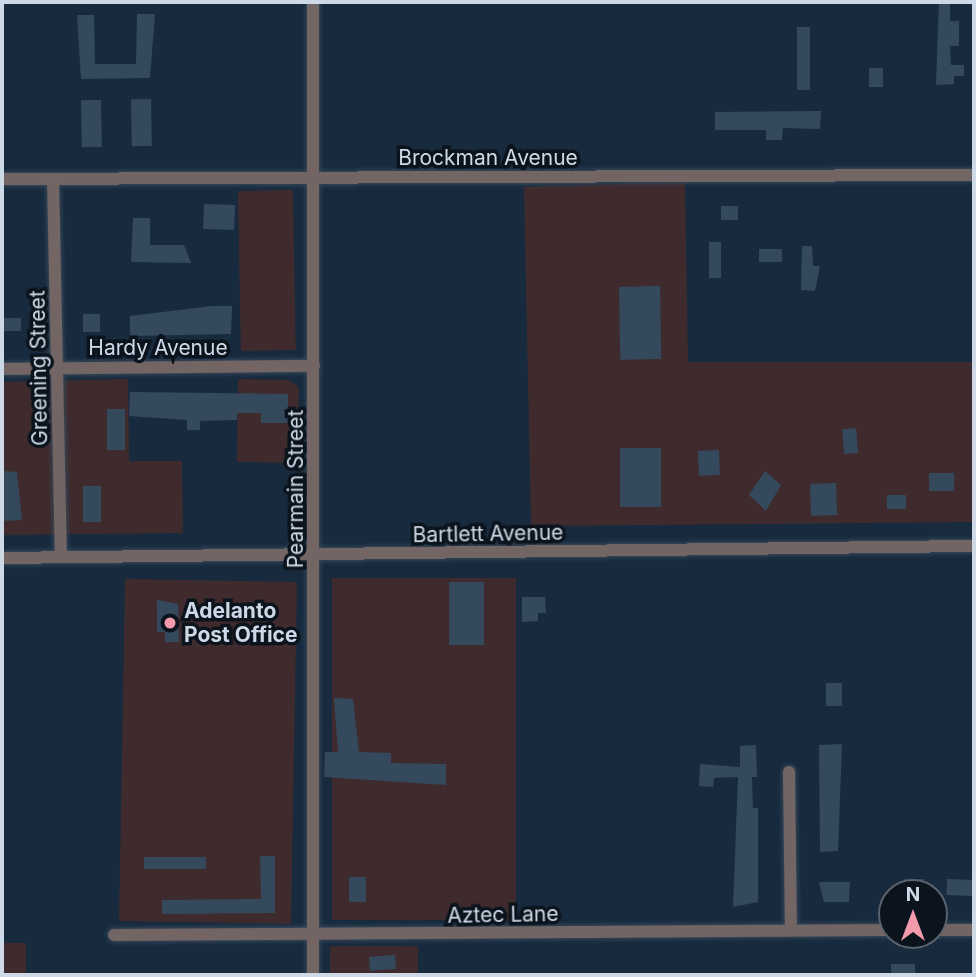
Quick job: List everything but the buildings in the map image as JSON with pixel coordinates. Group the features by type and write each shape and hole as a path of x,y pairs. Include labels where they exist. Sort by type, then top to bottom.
{"street":[{"name":"Pearmain Street","path":"313,2 313,975"},
{"name":"Brockman Avenue","path":"2,179 974,175"},
{"name":"Greening Street","path":"53,179 61,557"},
{"name":"Hardy Avenue","path":"2,369 314,366"},
{"name":"Bartlett Avenue","path":"2,558 315,556 974,545"},
{"path":"789,772 791,930"},
{"name":"Aztec Lane","path":"114,934 313,937 878,930"},
{"path":"948,930 974,930"}],"shaded area":[{"path":"685,182 688,362 974,362 974,522 531,526 524,187"},
{"path":"293,190 296,350 241,351 238,191"},
{"path":"128,379 129,461 182,461 183,533 2,535 2,382"},
{"path":"238,379 289,380 299,388 298,463 237,462"},
{"path":"332,578 516,578 516,920 332,920"},
{"path":"125,579 297,582 291,924 119,921"},
{"path":"2,943 26,943 26,975 2,975"},
{"path":"330,946 418,946 418,975 330,975"}],"place":[{"name":"Adelanto Post Office","path":"170,623"}]}
